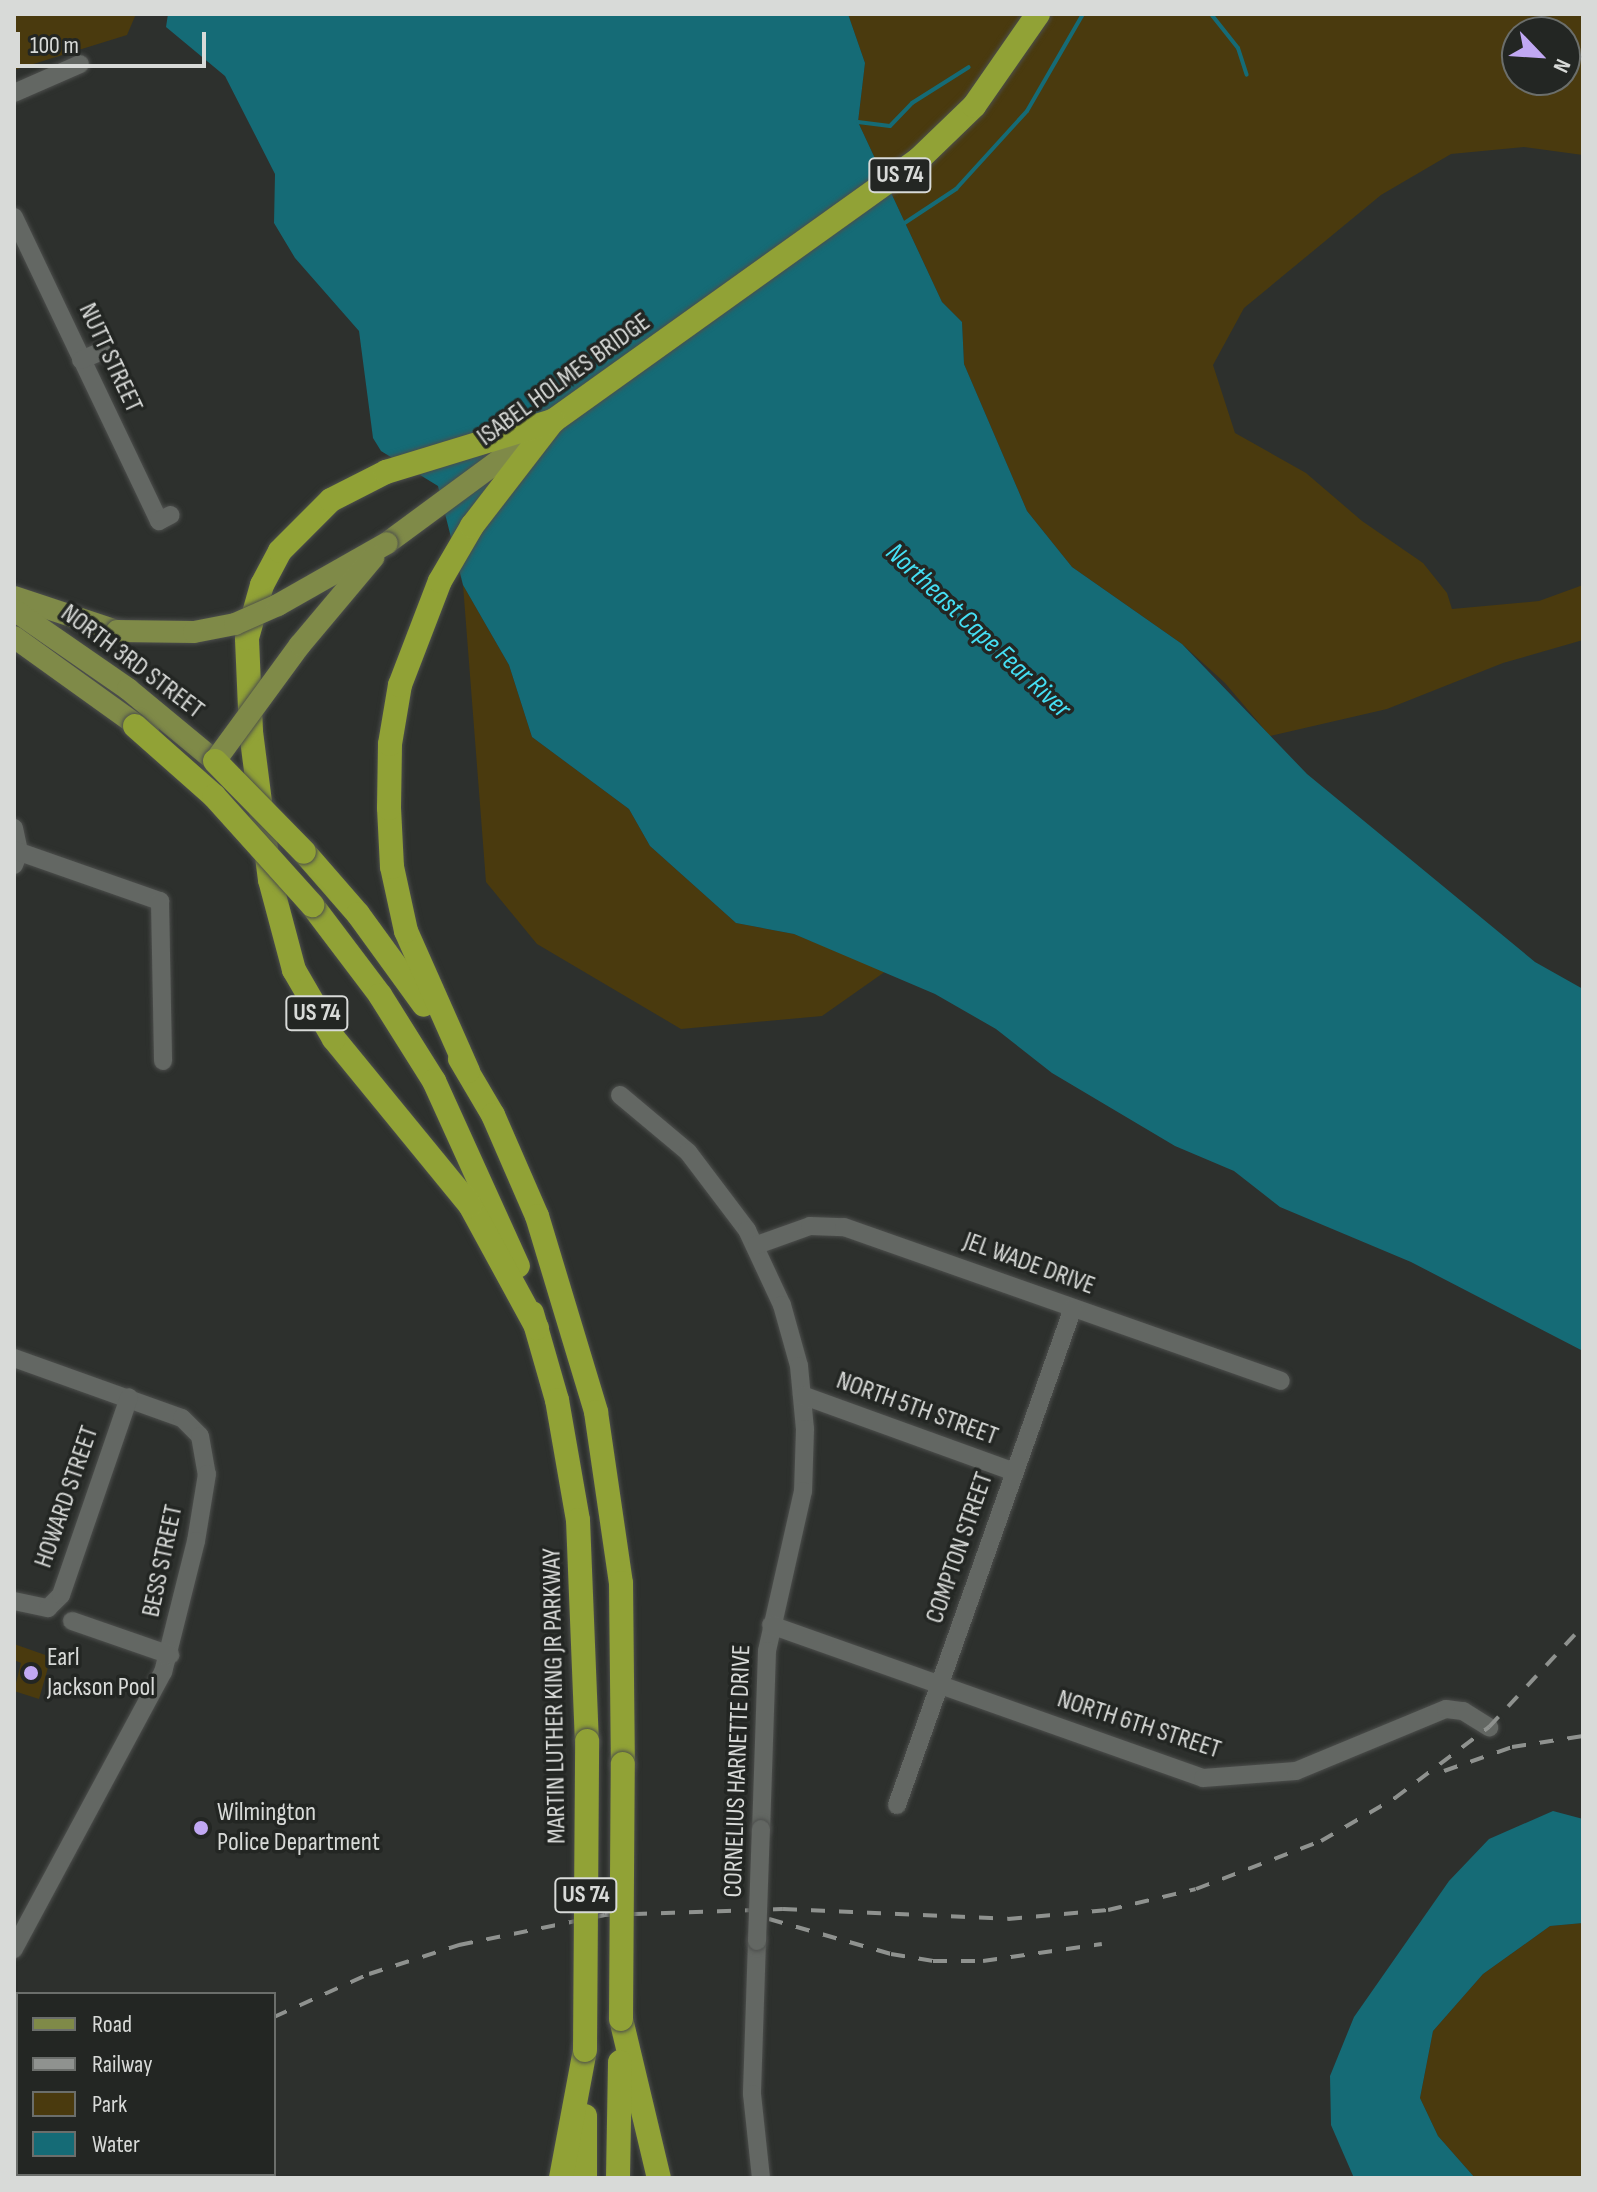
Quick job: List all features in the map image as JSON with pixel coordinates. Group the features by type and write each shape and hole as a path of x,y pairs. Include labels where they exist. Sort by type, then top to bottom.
{"highway":[{"name":"ISABEL HOLMES BRIDGE","path":"553,421 908,169 974,106 1038,14"},
{"name":"US 74","path":"537,1328 470,1205 334,1039 294,970 270,880 251,731 247,638 262,585 280,551 331,500 386,472 553,421"},
{"name":"US 74","path":"553,421 467,532 417,631 400,685 390,744 392,867 417,961 468,1071 493,1115 542,1229 596,1412 621,1583 623,1764 618,2178"},
{"name":"MARTIN LUTHER KING JR PARKWAY","path":"135,726 214,796 312,905 380,995 434,1081 514,1254 537,1328 557,1400 578,1520 585,1593 585,2178"},
{"path":"215,761 304,852 358,914 468,1071"},
{"path":"621,2019 659,2178"},
{"path":"561,2178 585,2050"}],"main road":[{"name":"ISABEL HOLMES BRIDGE","path":"215,761 300,645 387,543 553,421"},
{"path":"14,597 117,631 194,632 235,624 278,605 387,543"},
{"name":"NORTH 3RD STREET","path":"14,610 128,689 215,761"},
{"name":"NORTH 3RD STREET","path":"14,637 135,726"},
{"path":"135,726 199,761 215,761"}],"street":[{"path":"14,93 80,64"},
{"name":"NUTT STREET","path":"14,217 81,360 165,518"},
{"path":"81,360 102,351"},
{"path":"14,828 16,856 160,901 163,1061"},
{"name":"CORNELIUS HARNETTE DRIVE","path":"620,1095 688,1152 757,1245 782,1305 802,1395 803,1491 771,1625 764,1680 752,2094 761,2178"},
{"name":"JEL WADE DRIVE","path":"757,1245 810,1226 844,1227 1281,1381"},
{"name":"COMPTON STREET","path":"897,1805 1073,1308"},
{"path":"14,1358 129,1397"},
{"name":"NORTH 5TH STREET","path":"802,1395 1015,1472"},
{"name":"BESS STREET","path":"14,1949 170,1655 196,1541 206,1458 195,1428 160,1408 129,1397"},
{"name":"HOWARD STREET","path":"14,1601 48,1608 61,1595 129,1397"},
{"path":"72,1621 170,1655"},
{"name":"NORTH 6TH STREET","path":"771,1625 940,1683 1174,1770 1223,1780 1319,1764 1432,1711 1463,1711 1489,1727"}],"green space":[{"path":"14,14 136,14 127,35 14,70"},
{"path":"848,14 1583,14 1583,155 1524,147 1451,154 1381,195 1244,308 1213,365 1235,433 1306,473 1362,521 1423,563 1447,593 1452,609 1539,601 1583,585 1583,640 1503,663 1387,709 1270,736 1225,683 1182,644 1072,567 1027,511 964,364 962,322 942,302 858,122 865,63"},
{"path":"463,585 509,665 532,737 629,809 650,846 736,923 794,934 886,971 822,1016 681,1029 537,944 486,882"},
{"name":"Earl Jackson Pool","path":"14,1644 51,1657 39,1699 14,1691 21,1663 14,1660"},
{"path":"1583,1923 1583,2178 1475,2178 1438,2136 1420,2098 1433,2031 1483,1974 1550,1926"}],"water":[{"name":"Northeast Cape Fear River","path":"168,14 848,14 865,63 858,122 942,302 962,322 964,364 1027,511 1072,567 1182,644 1307,774 1535,962 1583,989 1583,1351 1411,1262 1280,1207 1234,1171 1175,1146 1052,1073 996,1029 935,994 794,934 736,923 650,846 629,809 532,737 509,665 463,585 438,486 381,451 373,438 359,331 295,258 274,223 275,174 225,76 166,27"},
{"path":"1553,1811 1583,1819 1583,1923 1550,1926 1483,1974 1433,2031 1420,2098 1438,2136 1475,2178 1354,2178 1331,2125 1330,2076 1354,2017 1449,1881 1489,1839"}],"waterway":[{"path":"903,224 956,189 1027,111 1083,14"},
{"path":"1211,14 1238,48 1247,75"},
{"path":"858,122 890,126 912,103 969,67"},
{"path":"94,2178 130,2178"}],"railway":[{"path":"276,2016 369,1974 459,1945 605,1915 783,1909 1008,1919 1108,1910 1196,1889 1321,1841 1395,1798 1489,1727 1583,1626"},
{"path":"1444,1771 1512,1747 1583,1736"},
{"path":"769,1919 891,1954 933,1961 983,1961 1102,1944"}],"place":[{"name":"Earl Jackson Pool","path":"31,1673"},
{"name":"Wilmington Police Department","path":"201,1828"}]}
